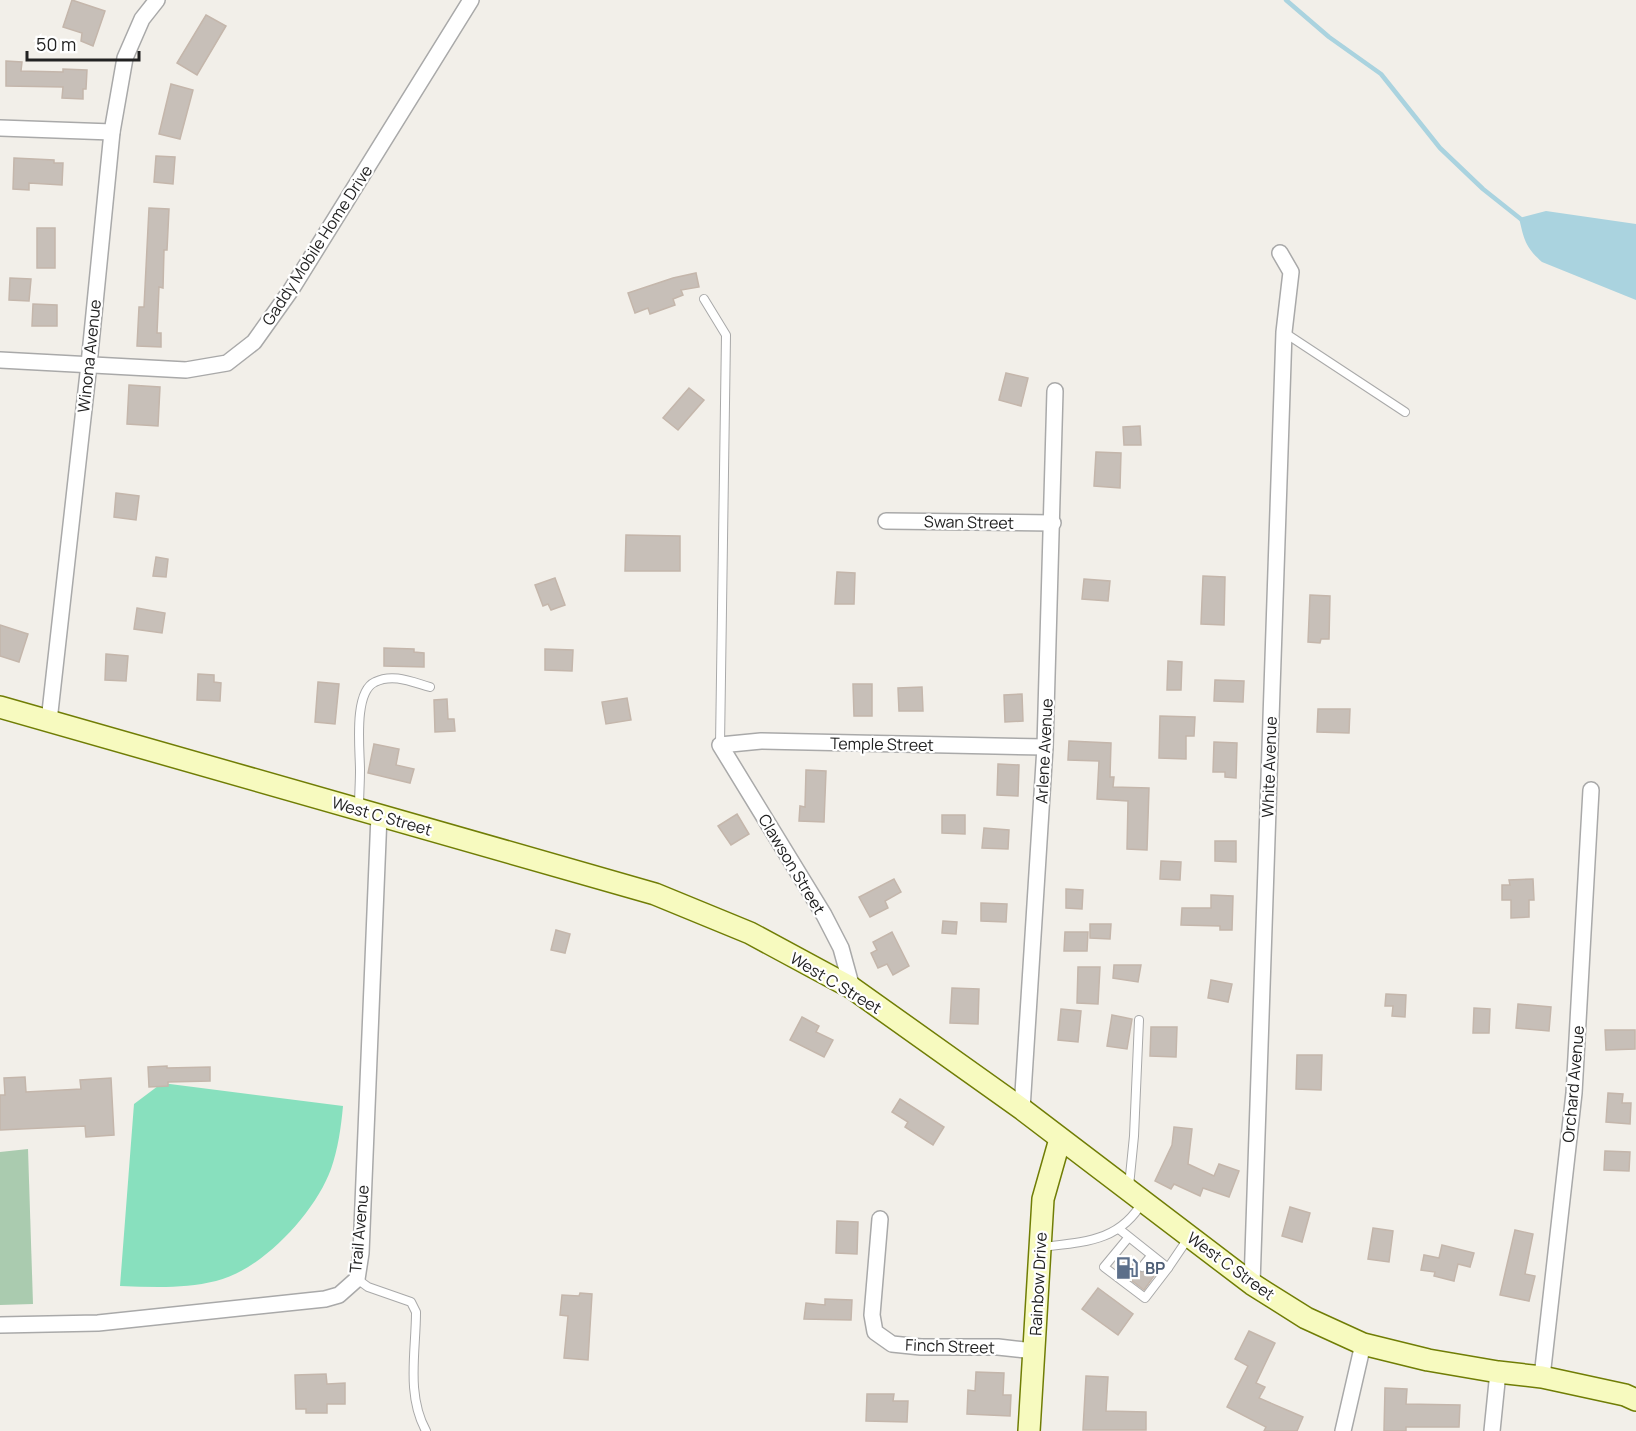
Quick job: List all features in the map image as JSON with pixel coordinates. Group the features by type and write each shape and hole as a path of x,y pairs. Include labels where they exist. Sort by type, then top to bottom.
{"main road":[{"name":"West C Street","path":"0,707 655,894 750,933 852,988 1022,1109 1252,1284 1306,1318 1363,1344 1428,1360 1542,1377 1625,1395 1636,1400"},
{"name":"Rainbow Drive","path":"1029,1431 1043,1199 1060,1139"}],"street":[{"name":"Winona Avenue","path":"50,721 112,132 125,58 142,19 157,0"},
{"name":"Gaddy Mobile Home Drive","path":"0,360 186,370 226,363 254,342 297,280 471,0"},
{"path":"0,128 112,132"},
{"name":"White Avenue","path":"1252,1284 1284,332 1290,272 1280,253"},
{"name":"Arlene Avenue","path":"1022,1109 1045,747 1055,391"},
{"name":"Swan Street","path":"886,521 1053,523"},
{"name":"Temple Street","path":"720,745 761,741 1045,747"},
{"name":"Clawson Street","path":"720,745 824,915 841,948 852,988"},
{"name":"Orchard Avenue","path":"1542,1377 1574,1093 1591,790"},
{"name":"Trail Avenue","path":"0,1325 98,1323 325,1299 339,1294 357,1279 361,1253 368,812"},
{"name":"Finch Street","path":"880,1220 872,1315 875,1332 892,1344 921,1347 998,1347 1034,1351"},
{"path":"1343,1431 1363,1344"},
{"path":"1491,1431 1498,1372"}],"lane":[{"path":"704,299 726,335 720,745"},
{"path":"1284,332 1405,412"},
{"path":"368,812 358,745 362,699 366,690 374,682 401,678 429,687"},
{"path":"1040,1247 1100,1238 1119,1229 1134,1216 1136,1196 1134,1136 1139,1020"},
{"path":"1119,1229 1167,1268"},
{"path":"1128,1238 1104,1267 1130,1283 1145,1298 1190,1236"},
{"path":"1142,1267 1151,1256"},
{"path":"357,1279 368,1287 411,1302 416,1312 413,1387 417,1411 426,1431"}],"green space":[{"path":"162,1083 343,1106 337,1146 331,1169 313,1204 285,1237 251,1265 233,1275 204,1284 168,1287 120,1286 134,1104"},
{"path":"28,1149 33,1304 0,1305 0,1152"}],"water":[{"path":"1546,211 1636,224 1636,300 1542,262 1536,257 1526,242 1519,218"}],"building":[{"path":"72,0 105,11 93,46 81,41 82,33 63,27"},
{"path":"206,15 226,26 197,75 177,63"},
{"path":"6,61 22,62 21,71 87,70 83,99 62,98 63,87 6,86"},
{"path":"171,84 193,90 180,139 159,134"},
{"path":"156,156 175,157 173,184 154,182"},
{"path":"14,158 54,160 54,163 63,163 62,185 29,183 29,190 13,189"},
{"path":"149,208 169,209 167,250 164,250 163,288 159,287 157,333 161,333 161,347 137,346 139,307 144,307"},
{"path":"37,228 55,228 55,268 37,268"},
{"path":"696,273 699,287 681,290 683,295 673,299 675,305 650,314 648,308 635,313 628,293"},
{"path":"10,278 31,279 29,301 9,300"},
{"path":"33,304 57,305 57,326 32,326"},
{"path":"1006,373 1028,378 1021,406 999,400"},
{"path":"129,385 160,387 158,426 127,424"},
{"path":"689,388 704,400 678,430 663,418"},
{"path":"1140,426 1141,445 1124,445 1123,427"},
{"path":"1096,452 1121,453 1120,488 1094,486"},
{"path":"116,493 139,496 136,520 114,517"},
{"path":"626,535 680,536 680,571 625,571"},
{"path":"156,557 168,559 166,577 153,576"},
{"path":"837,572 855,573 854,604 835,604"},
{"path":"1203,576 1225,577 1224,625 1201,624"},
{"path":"555,578 565,605 551,610 548,604 543,606 535,585"},
{"path":"1084,579 1110,581 1108,601 1082,599"},
{"path":"1310,595 1330,596 1329,639 1321,639 1320,643 1308,642"},
{"path":"137,608 165,613 162,633 134,629"},
{"path":"0,625 28,634 19,662 0,656"},
{"path":"384,648 414,649 414,652 424,653 424,667 384,666"},
{"path":"545,649 573,650 572,671 545,670"},
{"path":"106,654 128,656 126,681 105,680"},
{"path":"1168,661 1182,662 1181,690 1167,690"},
{"path":"198,674 214,675 214,682 221,683 220,701 197,700"},
{"path":"1215,680 1244,681 1243,702 1214,701"},
{"path":"318,682 339,684 335,724 315,722"},
{"path":"853,684 872,684 872,716 854,716"},
{"path":"922,687 923,711 899,711 898,688"},
{"path":"1022,694 1023,721 1005,722 1004,695"},
{"path":"627,698 631,720 606,724 602,702"},
{"path":"447,699 448,719 454,719 455,731 435,732 434,700"},
{"path":"1318,709 1350,709 1349,733 1317,732"},
{"path":"1160,716 1195,717 1194,736 1186,736 1186,759 1159,758"},
{"path":"1069,741 1111,743 1110,777 1114,777 1113,787 1149,788 1147,850 1127,849 1128,801 1097,799 1099,761 1068,760"},
{"path":"1214,742 1237,743 1236,778 1225,777 1225,772 1213,772"},
{"path":"374,744 399,749 396,765 414,769 410,783 368,773"},
{"path":"998,764 1019,765 1018,796 997,795"},
{"path":"806,770 826,771 824,822 799,821 800,806 805,807"},
{"path":"737,814 749,834 731,845 718,826"},
{"path":"942,815 965,815 965,834 942,833"},
{"path":"984,828 1009,830 1008,849 982,848"},
{"path":"1215,841 1236,841 1236,862 1215,861"},
{"path":"1161,861 1181,862 1180,880 1160,879"},
{"path":"894,879 901,892 885,901 888,908 870,917 859,897"},
{"path":"1533,879 1534,900 1529,900 1529,917 1511,918 1511,900 1502,900 1502,885 1510,885 1509,880"},
{"path":"1066,889 1083,890 1082,909 1066,908"},
{"path":"1211,895 1233,896 1232,930 1220,930 1220,926 1181,925 1182,908 1211,908"},
{"path":"981,903 1007,904 1006,922 981,921"},
{"path":"943,921 957,922 956,934 942,933"},
{"path":"1090,924 1111,924 1110,939 1090,938"},
{"path":"556,930 570,934 565,953 551,950"},
{"path":"892,932 909,966 893,975 887,964 878,968 871,953 877,950 873,942"},
{"path":"1065,932 1088,932 1087,951 1064,951"},
{"path":"1114,965 1141,965 1138,982 1113,978"},
{"path":"1078,967 1100,967 1098,1004 1077,1003"},
{"path":"1211,980 1232,984 1228,1002 1208,998"},
{"path":"952,988 979,989 978,1024 950,1023"},
{"path":"1386,994 1406,995 1405,1017 1392,1016 1393,1006 1385,1006"},
{"path":"1518,1004 1551,1007 1549,1031 1516,1028"},
{"path":"1474,1008 1490,1009 1489,1033 1473,1033"},
{"path":"1061,1009 1081,1011 1078,1042 1058,1040"},
{"path":"1112,1015 1132,1019 1127,1049 1107,1046"},
{"path":"802,1017 819,1026 816,1032 833,1040 824,1057 790,1040"},
{"path":"1151,1027 1177,1027 1176,1057 1150,1056"},
{"path":"1605,1030 1635,1030 1635,1049 1606,1050"},
{"path":"1297,1055 1322,1055 1321,1090 1296,1089"},
{"path":"167,1066 167,1068 210,1067 210,1081 168,1082 168,1086 149,1087 148,1067"},
{"path":"25,1077 26,1092 81,1089 80,1080 111,1078 114,1135 86,1137 85,1126 0,1130 0,1095 5,1095 4,1078"},
{"path":"1608,1093 1623,1094 1622,1103 1631,1103 1630,1124 1606,1122"},
{"path":"900,1099 944,1127 933,1145 905,1127 908,1122 892,1112"},
{"path":"1174,1127 1192,1129 1188,1164 1214,1176 1219,1164 1239,1171 1229,1197 1203,1188 1200,1196 1174,1184 1171,1189 1155,1181 1172,1145"},
{"path":"1605,1151 1630,1152 1629,1171 1604,1170"},
{"path":"1290,1207 1310,1213 1302,1242 1282,1236"},
{"path":"837,1221 858,1222 857,1254 836,1253"},
{"path":"1373,1228 1393,1231 1389,1262 1368,1259"},
{"path":"1515,1230 1533,1234 1525,1274 1535,1276 1529,1301 1500,1295"},
{"path":"1442,1245 1474,1253 1470,1267 1458,1264 1454,1281 1434,1276 1435,1272 1421,1270 1424,1255 1439,1258"},
{"path":"1127,1257 1137,1264 1136,1269 1139,1272 1147,1271 1154,1276 1144,1290 1118,1270"},
{"path":"1098,1288 1133,1314 1118,1335 1082,1309"},
{"path":"580,1293 592,1294 588,1360 564,1358 568,1316 560,1315 562,1295 579,1296"},
{"path":"825,1299 852,1300 851,1320 804,1319 806,1303 825,1305"},
{"path":"1249,1331 1275,1343 1256,1383 1265,1387 1259,1398 1303,1417 1297,1431 1264,1431 1266,1427 1227,1407 1248,1366 1235,1359"},
{"path":"976,1372 1004,1373 1003,1395 1011,1395 1010,1416 967,1414 968,1390 975,1391"},
{"path":"326,1374 327,1384 345,1383 345,1404 327,1404 327,1413 306,1413 306,1409 296,1409 295,1375"},
{"path":"1086,1376 1108,1377 1106,1411 1146,1412 1146,1430 1083,1430"},
{"path":"1385,1388 1407,1389 1406,1404 1460,1405 1459,1427 1406,1427 1406,1431 1384,1431"},
{"path":"867,1394 894,1394 893,1401 908,1401 907,1422 866,1421"}],"waterway":[{"path":"1286,0 1329,37 1381,74 1440,148 1483,189 1522,220"}],"place":[{"name":"BP","path":"1127,1268"}]}
